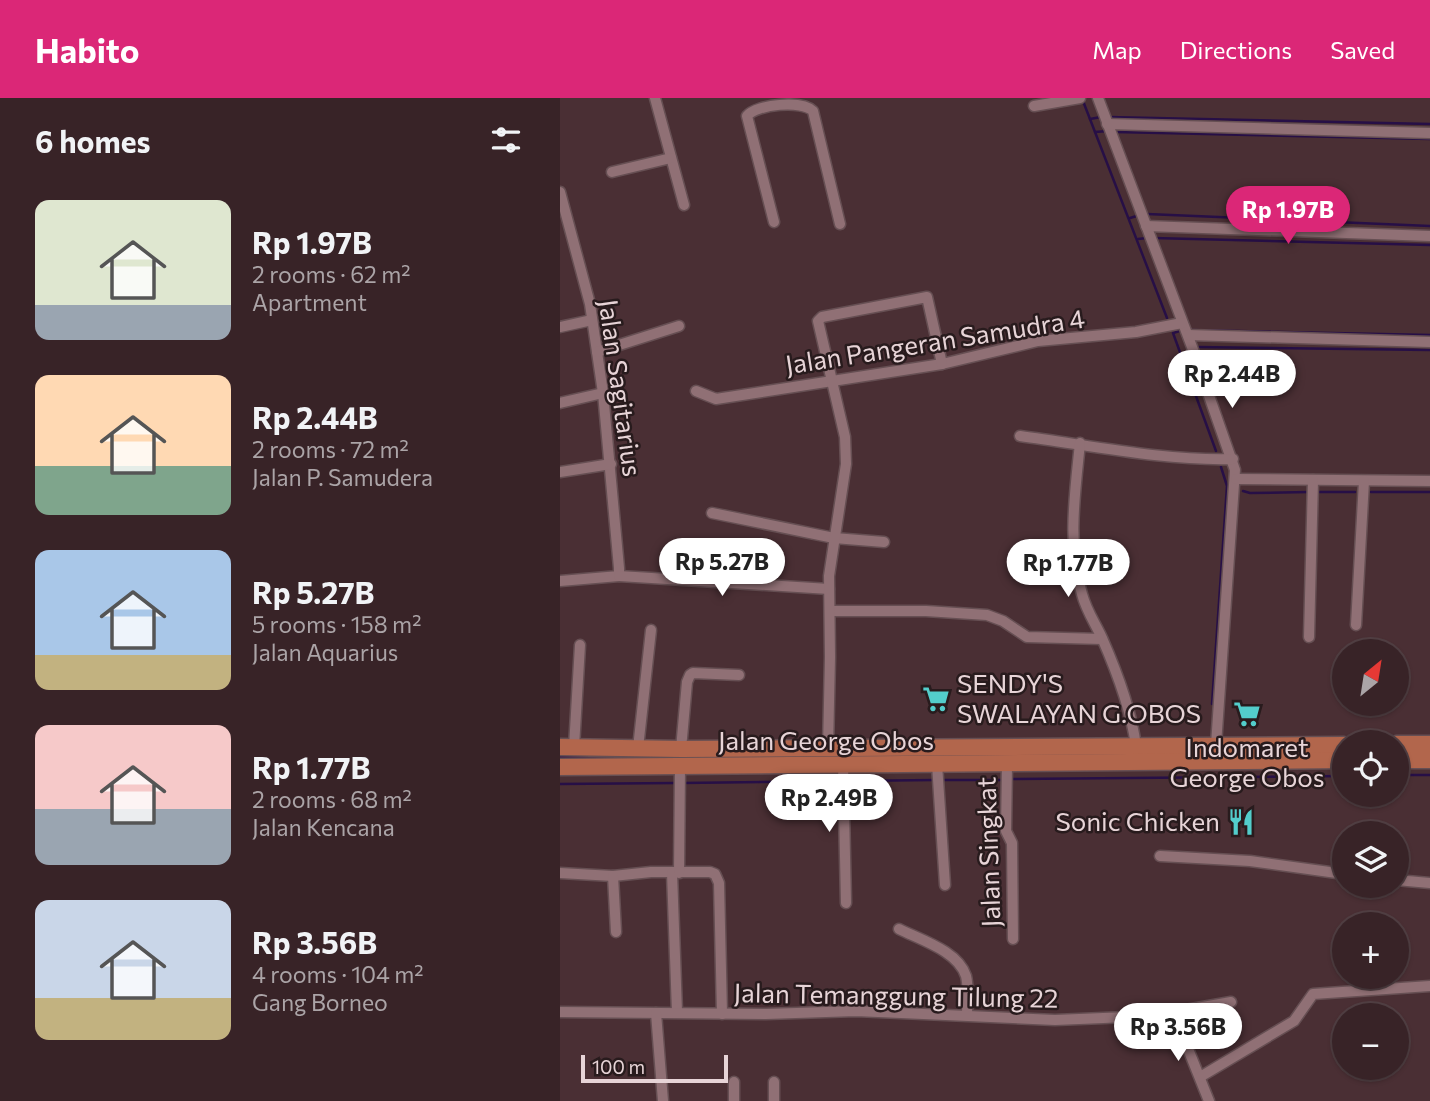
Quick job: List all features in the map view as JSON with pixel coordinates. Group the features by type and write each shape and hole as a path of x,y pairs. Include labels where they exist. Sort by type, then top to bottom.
{"main road":[{"path":"1409,744 1430,744"},
{"name":"Jalan George Obos","path":"567,747 681,749 1332,745"},
{"path":"657,749 658,766"},
{"name":"Jalan George Obos","path":"560,766 1332,760"},
{"path":"1409,760 1430,760"}],"street":[{"path":"655,98 684,205"},
{"path":"1034,106 1080,98"},
{"path":"1098,98 1233,459 1236,479 1216,745"},
{"path":"774,222 748,120 750,111 762,103 799,103 807,105 813,111 839,224"},
{"path":"1107,124 1430,133"},
{"path":"612,173 671,158"},
{"name":"Jalan Sagitarius","path":"560,192 592,320 597,352 611,464 619,576"},
{"path":"1146,226 1430,236"},
{"path":"828,748 829,589 846,464 845,437 818,321 822,317 923,296 929,301 942,364"},
{"path":"560,327 592,320"},
{"name":"Jalan Pangeran Samudra 4","path":"696,391 716,399 942,364 1038,341 1136,332 1182,323"},
{"path":"597,352 679,327"},
{"path":"1188,335 1430,342"},
{"path":"560,403 603,393"},
{"path":"1020,436 1164,455 1212,460 1233,459"},
{"path":"1080,443 1073,523 1074,554 1082,593 1131,718 1136,746"},
{"path":"560,472 611,464"},
{"path":"1236,479 1313,486 1364,481 1430,481"},
{"path":"1356,625 1364,481"},
{"path":"1309,637 1313,486"},
{"path":"712,513 834,538 884,542"},
{"path":"560,581 619,576 829,589"},
{"path":"830,611 926,611 987,615 1003,621 1027,637 1102,639"},
{"path":"638,748 651,630"},
{"path":"567,747 580,645"},
{"path":"681,749 687,682 690,675 739,675"},
{"path":"843,764 846,903"},
{"path":"937,764 945,885"},
{"name":"Jalan Singkat","path":"1007,764 1006,831 1012,843 1013,939"},
{"path":"677,1012 676,873 680,766"},
{"path":"1160,856 1241,860 1332,872"},
{"path":"560,873 613,876 651,872 713,873 718,879 722,1014"},
{"path":"613,876 616,932"},
{"path":"1409,881 1430,883"},
{"path":"900,929 947,953 959,964 966,978 967,1015"},
{"path":"1200,1077 1294,1021 1310,997 1315,994 1430,986"},
{"name":"Jalan Temanggung Tilung 22","path":"560,1012 722,1014 856,1011 1055,1020 1174,1014 1231,1002"},
{"path":"656,1013 663,1101"},
{"path":"1174,1014 1209,1101"},
{"path":"734,1082 734,1101"},
{"path":"774,1082 774,1101"}],"waterway":[{"path":"1083,101 1167,318"},
{"path":"1090,119 1101,117"},
{"path":"1108,117 1430,124"},
{"path":"1095,132 1108,131"},
{"path":"1115,132 1430,139"},
{"path":"1147,214 1430,226"},
{"path":"1130,218 1140,215"},
{"path":"1138,239 1147,238"},
{"path":"1153,238 1430,245"},
{"path":"1183,330 1173,333 1216,451"},
{"path":"1190,330 1430,335"},
{"path":"1195,347 1430,350"},
{"path":"1212,704 1227,486 1221,467"},
{"path":"1243,491 1309,492"},
{"path":"1316,492 1355,492"},
{"path":"1371,492 1430,492"},
{"path":"1409,752 1418,752"},
{"path":"560,757 653,758"},
{"path":"665,757 679,757"},
{"path":"1409,775 1430,775"},
{"path":"1011,779 1332,776"},
{"path":"847,781 935,780"},
{"path":"941,780 1005,780"},
{"path":"682,783 840,781"},
{"path":"560,784 676,783"}],"place":[{"name":"SENDY'S SWALAYAN G.OBOS","path":"936,699"},
{"name":"Indomaret George Obos","path":"1247,714"},
{"name":"Sonic Chicken","path":"1241,822"}]}
